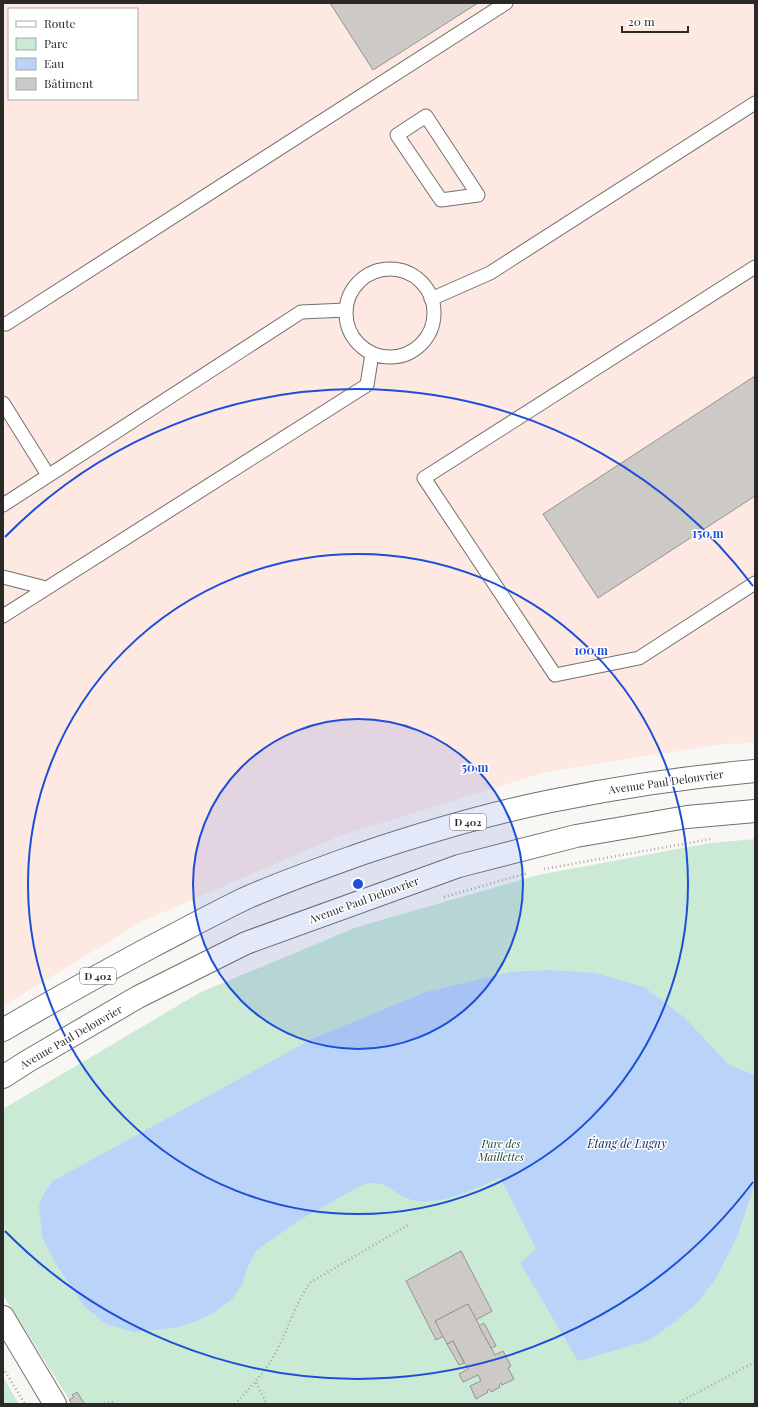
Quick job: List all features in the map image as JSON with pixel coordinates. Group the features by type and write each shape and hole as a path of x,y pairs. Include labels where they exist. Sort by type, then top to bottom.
{"main road":[{"name":"Avenue Paul Delouvrier","path":"3,1030 58,997 245,899 333,864 408,839 487,816 550,801 697,776 755,771"},
{"name":"Avenue Paul Delouvrier","path":"3,1077 138,997 246,943 459,866 576,836 687,817 755,811"},
{"path":"3,1317 55,1404"}],"lane":[{"path":"3,324 6,324 506,3"},
{"path":"431,299 490,273 755,103"},
{"path":"426,116 478,195 441,200 397,135 426,116"},
{"path":"755,268 424,478 555,675 639,658 755,583"},
{"path":"391,269 406,272 419,280 428,292 431,299 434,306 434,320 430,333 422,344 411,352 399,357 385,358 372,354 359,346 350,334 346,319 346,304 352,290 362,278 376,271 391,269"},
{"path":"3,505 301,312 346,310"},
{"path":"3,616 367,385 372,354"},
{"path":"3,403 48,476"},
{"path":"3,577 46,588"}],"path":[{"path":"542,869 717,838"},
{"path":"437,899 534,871"},
{"path":"235,1404 256,1383 278,1350 301,1295 311,1282 408,1225"},
{"path":"676,1404 755,1362"},
{"path":"3,1368 24,1404"},
{"path":"256,1383 267,1404"},
{"path":"96,1404 112,1402 115,1404"}],"shaded area":[{"path":"3,3 755,3 755,743 722,744 546,772 339,836 141,922 3,1006"}],"green space":[{"name":"Parc des Maillettes","path":"755,839 755,1404 72,1404 3,1295 3,1109 201,992 357,927 538,875 710,843"},
{"path":"3,1377 19,1404 3,1404"}],"water":[{"name":"Étang de Lugny","path":"549,970 595,973 644,987 684,1017 729,1065 755,1075 755,1184 737,1237 716,1278 696,1304 650,1340 578,1361 520,1263 536,1249 500,1177 470,1191 446,1199 434,1201 413,1200 406,1198 378,1183 362,1185 298,1221 256,1251 247,1268 242,1285 232,1299 215,1312 180,1327 134,1332 106,1324 84,1306 56,1264 42,1237 39,1205 45,1191 53,1181 312,1039 426,992 510,972"}],"building":[{"path":"330,3 478,3 373,70"},
{"path":"755,376 755,496 598,598 543,514"},
{"path":"461,1251 492,1311 476,1320 468,1304 435,1321 444,1336 436,1340 406,1281"},
{"path":"468,1304 495,1355 503,1351 511,1366 508,1368 514,1379 502,1385 501,1383 499,1385 500,1387 491,1392 489,1389 487,1391 488,1392 476,1399 470,1386 481,1381 478,1375 463,1382 459,1374 468,1369 453,1341 447,1344 435,1321"},
{"path":"484,1323 496,1346 491,1348 479,1326"},
{"path":"453,1341 464,1363 459,1365 447,1344"},
{"path":"77,1392 84,1403 72,1404 69,1400 74,1397 72,1395"}]}
